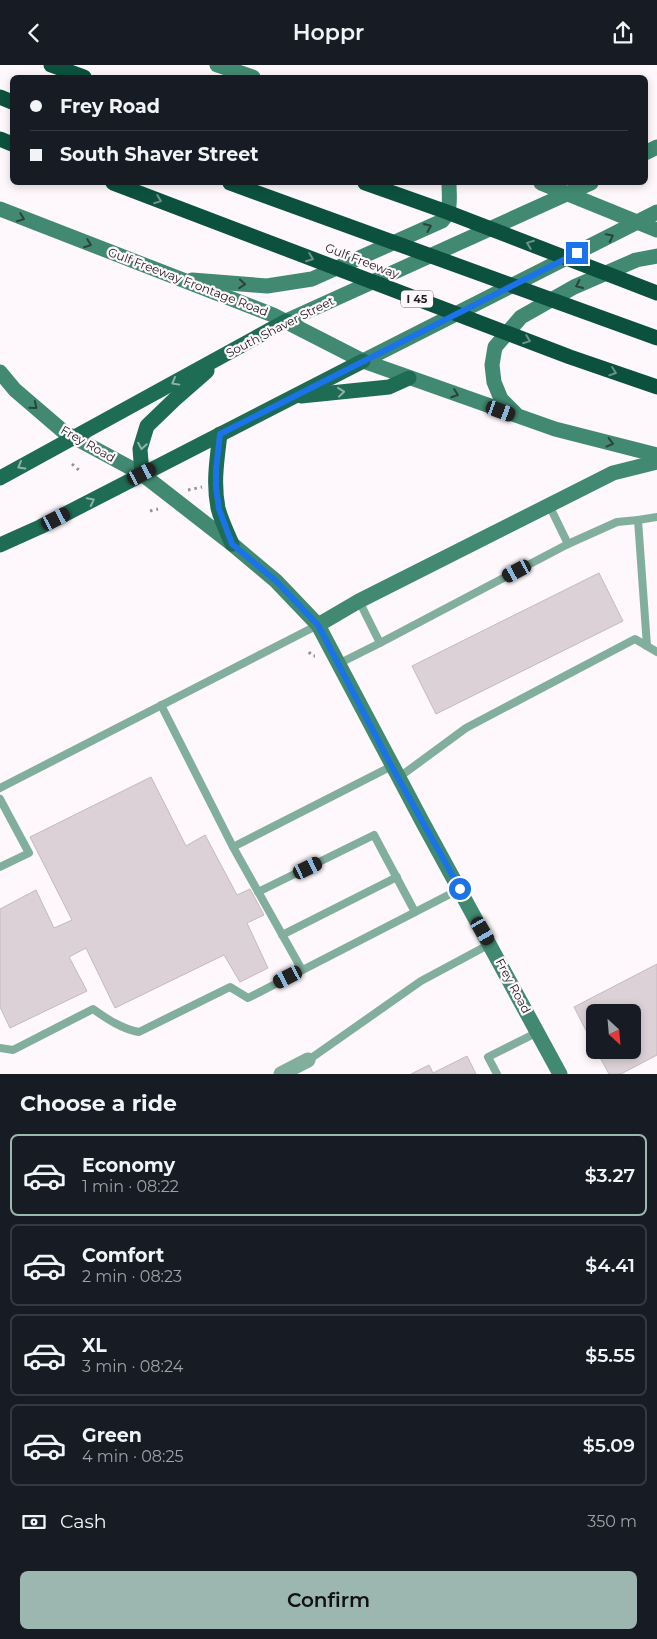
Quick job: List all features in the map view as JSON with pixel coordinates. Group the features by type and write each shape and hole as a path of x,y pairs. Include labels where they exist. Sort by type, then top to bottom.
{"highway":[{"path":"51,65 78,75"},
{"name":"Gulf Freeway","path":"118,185 570,357 657,387"},
{"path":"235,185 657,338"},
{"path":"372,185 657,293"}],"main road":[{"path":"217,65 247,75"},
{"path":"176,278 267,285 312,279 442,221 447,215 449,208 449,185"},
{"path":"546,185 657,230"},
{"name":"South Shaver Street","path":"0,478 286,321 587,185"},
{"name":"Gulf Freeway Frontage Road","path":"0,209 286,321 363,361 555,429 657,455"},
{"path":"0,545 40,527 657,212"},
{"path":"519,417 501,399 494,382 492,365 494,347 521,317 574,287 636,260 657,256"},
{"path":"142,474 140,449 147,426 174,399 233,349"},
{"name":"Frey Road","path":"0,372 15,390 64,432 142,474 232,544 276,581 318,625 395,772 560,1074"},
{"path":"292,397 389,387 409,378"},
{"path":"220,434 216,487 219,509 232,544"},
{"path":"318,625 359,601 614,473 657,462"}],"street":[{"path":"281,1074 308,1060"}],"lane":[{"path":"549,505 568,544"},
{"path":"338,664 568,544 617,522 657,517"},
{"path":"638,519 647,646"},
{"path":"359,601 380,643"},
{"path":"0,788 318,625"},
{"path":"233,847 395,772 475,723 635,639 657,652"},
{"path":"161,705 233,847 302,970"},
{"path":"0,799 29,853 0,867"},
{"path":"258,892 374,835 415,913"},
{"path":"282,935 397,877"},
{"path":"0,1048 13,1050 93,1009 128,1030 139,1032 230,987 248,998 460,889"},
{"path":"296,1074 308,1060 420,981 490,944"},
{"path":"498,1074 488,1057 538,1032"}],"path":[{"path":"72,464 81,471"},
{"path":"186,491 205,486"},
{"path":"150,511 158,509"},
{"path":"309,652 312,656 315,656"}],"building":[{"path":"599,573 623,621 436,714 412,666"},
{"path":"151,777 186,846 205,835 237,895 250,889 264,915 247,923 268,968 240,982 224,955 115,1008 86,948 69,957 87,991 10,1028 0,1007 0,909 36,890 54,928 72,920 30,837"},
{"path":"657,964 657,1055 621,1074 609,1074 601,1059 641,1059 641,1004 586,1004 586,1030 574,1007"},
{"path":"467,1056 476,1074 411,1074 429,1065 433,1073"}],"route":[{"path":"460,889 392,767 318,625 276,581 232,544 219,509 216,487 220,434 577,253"}]}
